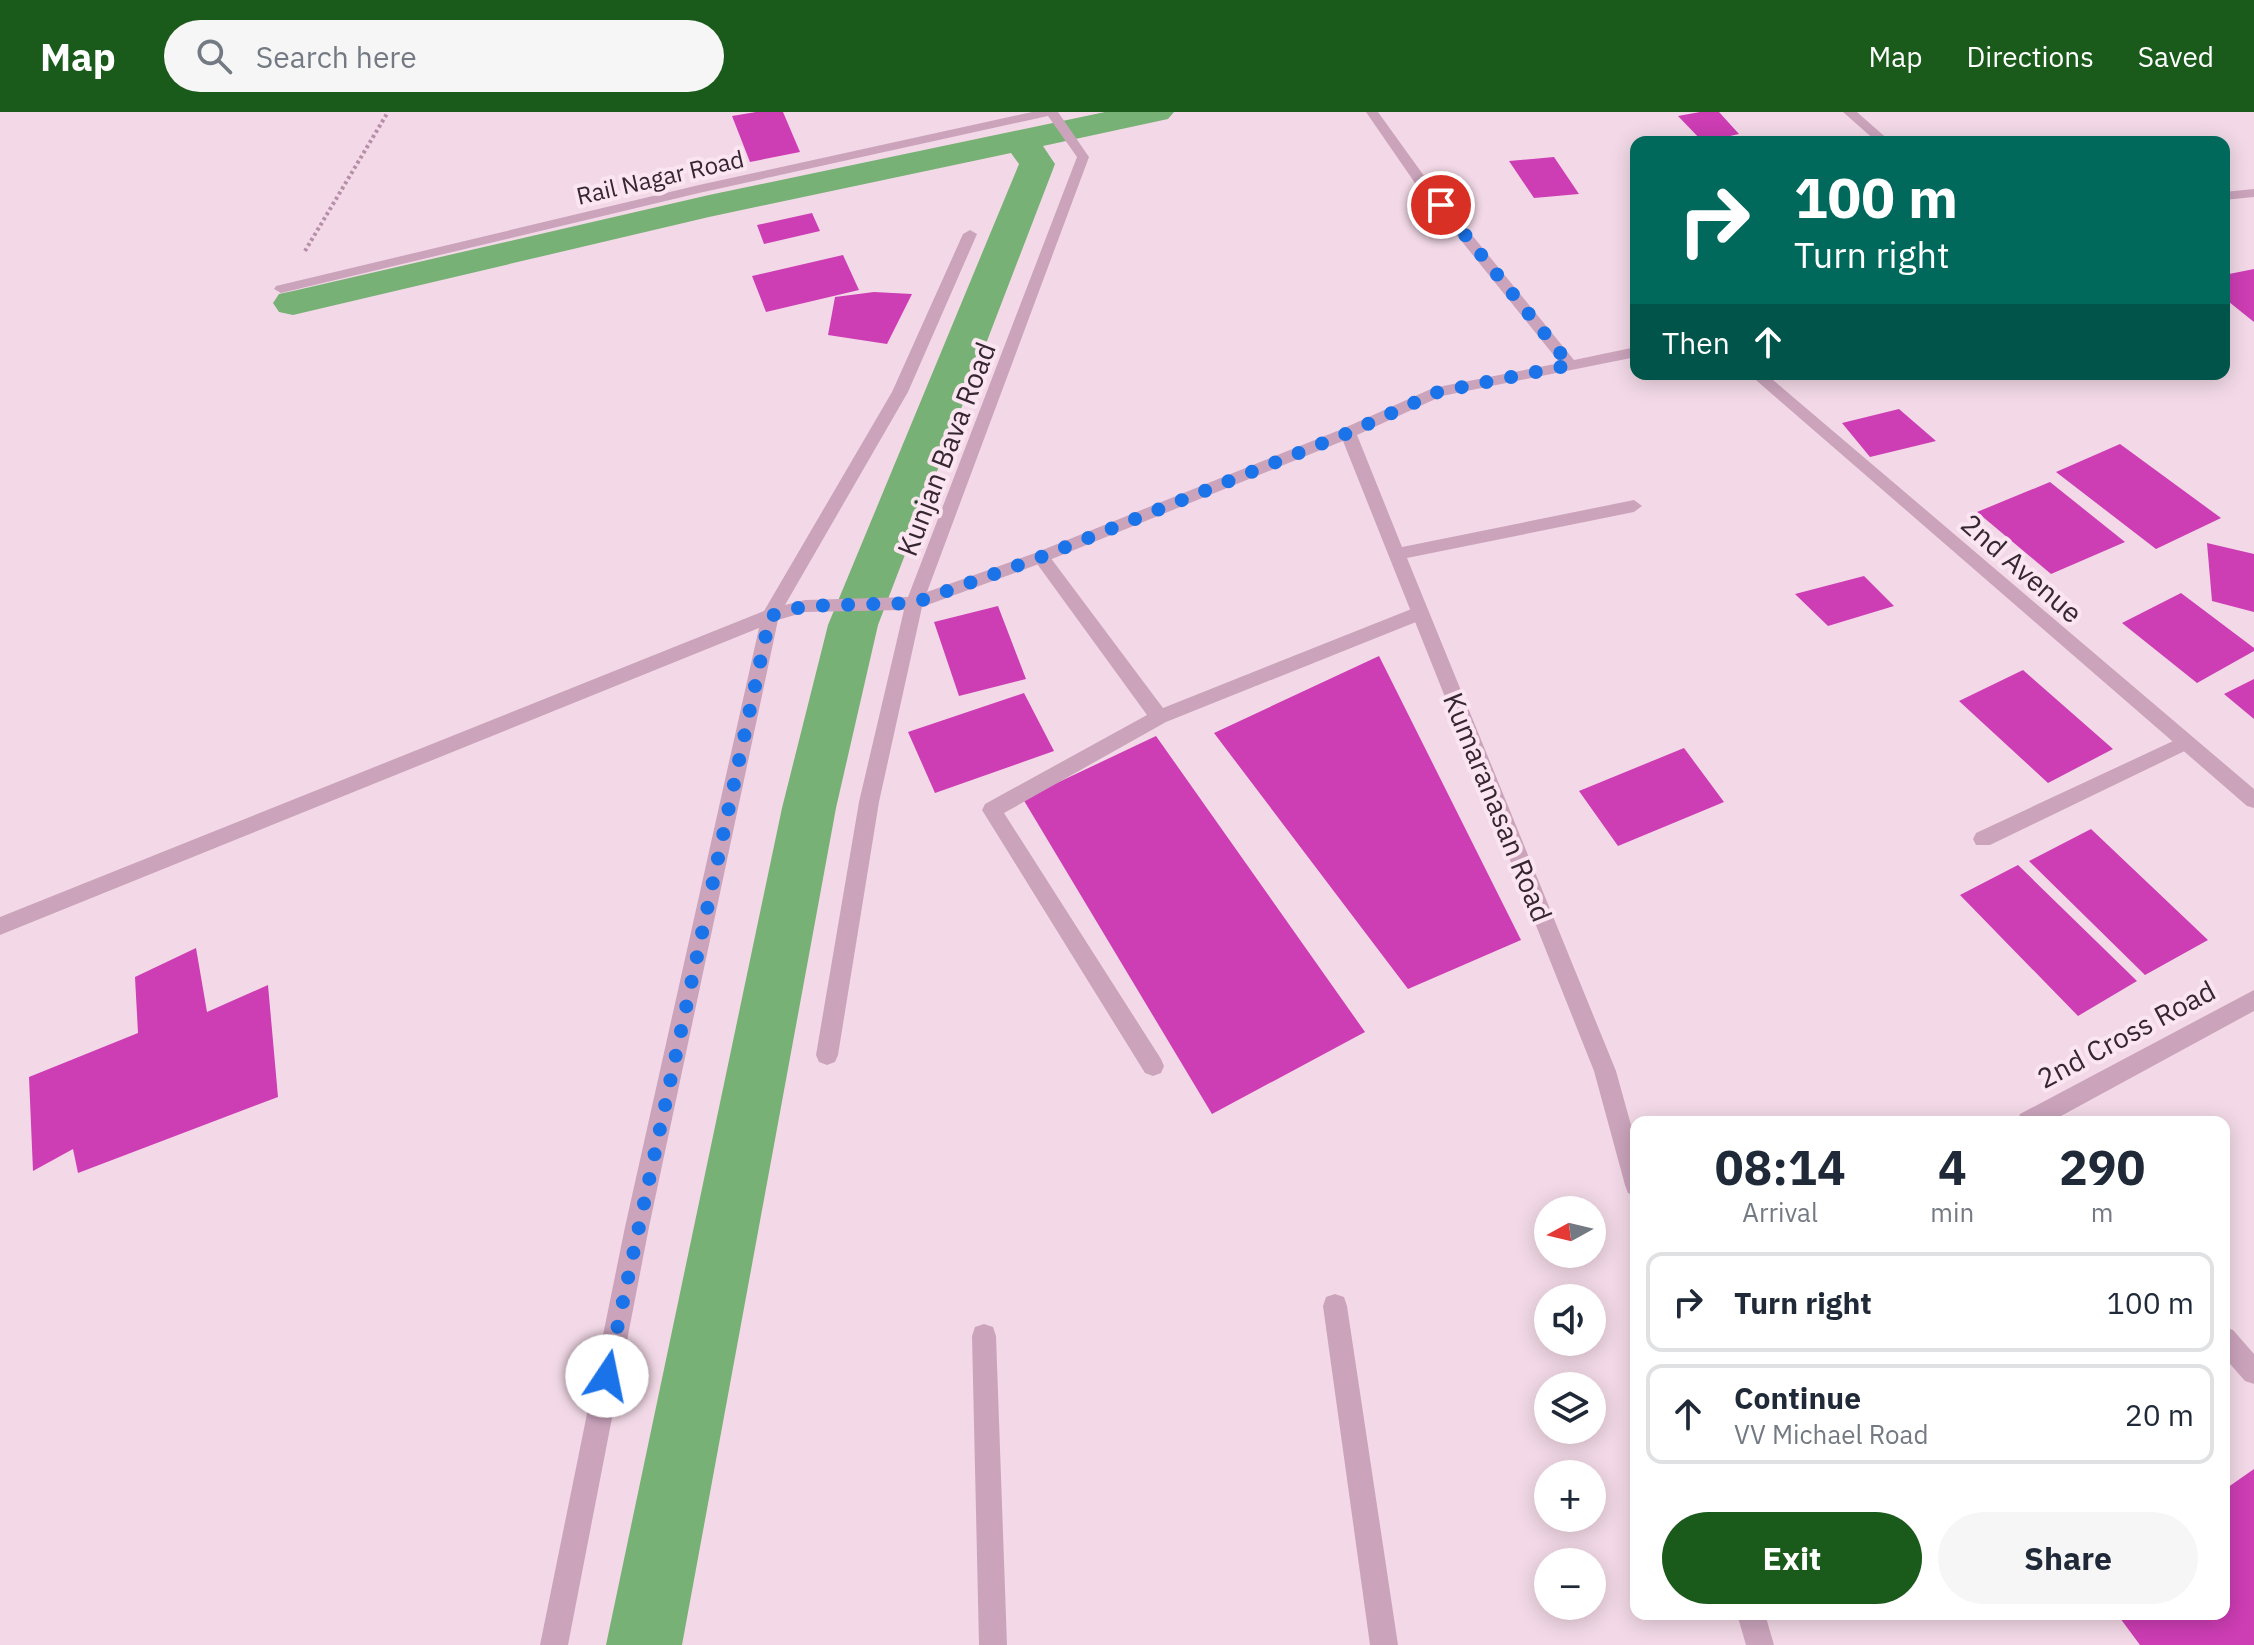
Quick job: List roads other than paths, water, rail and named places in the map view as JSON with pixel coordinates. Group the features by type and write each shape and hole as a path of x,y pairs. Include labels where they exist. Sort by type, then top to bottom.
{"street":[{"name":"Kunjan Bava Road","path":"827,1055 869,802 910,603 997,391 1083,157 1050,112"},
{"name":"Rail Nagar Road","path":"281,289 684,193 1050,112"},
{"path":"1372,112 1422,183 1570,365"},
{"path":"1849,112 1878,136"},
{"path":"2230,195 2254,193"},
{"path":"554,1645 637,1227 770,616 900,392 970,234"},
{"path":"0,926 770,616 805,606 910,603 1041,557 1348,433 1438,392 1630,353"},
{"name":"2nd Avenue","path":"1764,380 2254,800"},
{"name":"Kumaranasan Road","path":"1348,433 1605,1071 1630,1163"},
{"path":"1396,554 1634,506"},
{"path":"1041,557 1159,717"},
{"path":"1153,1066 992,810 1159,717 1420,613"},
{"path":"1983,839 2186,742"},
{"name":"2nd Cross Road","path":"2036,1116 2254,1000"},
{"path":"1335,1306 1384,1645"},
{"path":"984,1336 993,1645"},
{"path":"2230,1346 2254,1372"},
{"path":"1753,1620 1760,1645"}],"waterway":[{"path":"293,303 709,206 1156,112"},
{"path":"644,1645 809,808 853,625 947,382 1037,164 1022,142"}]}
